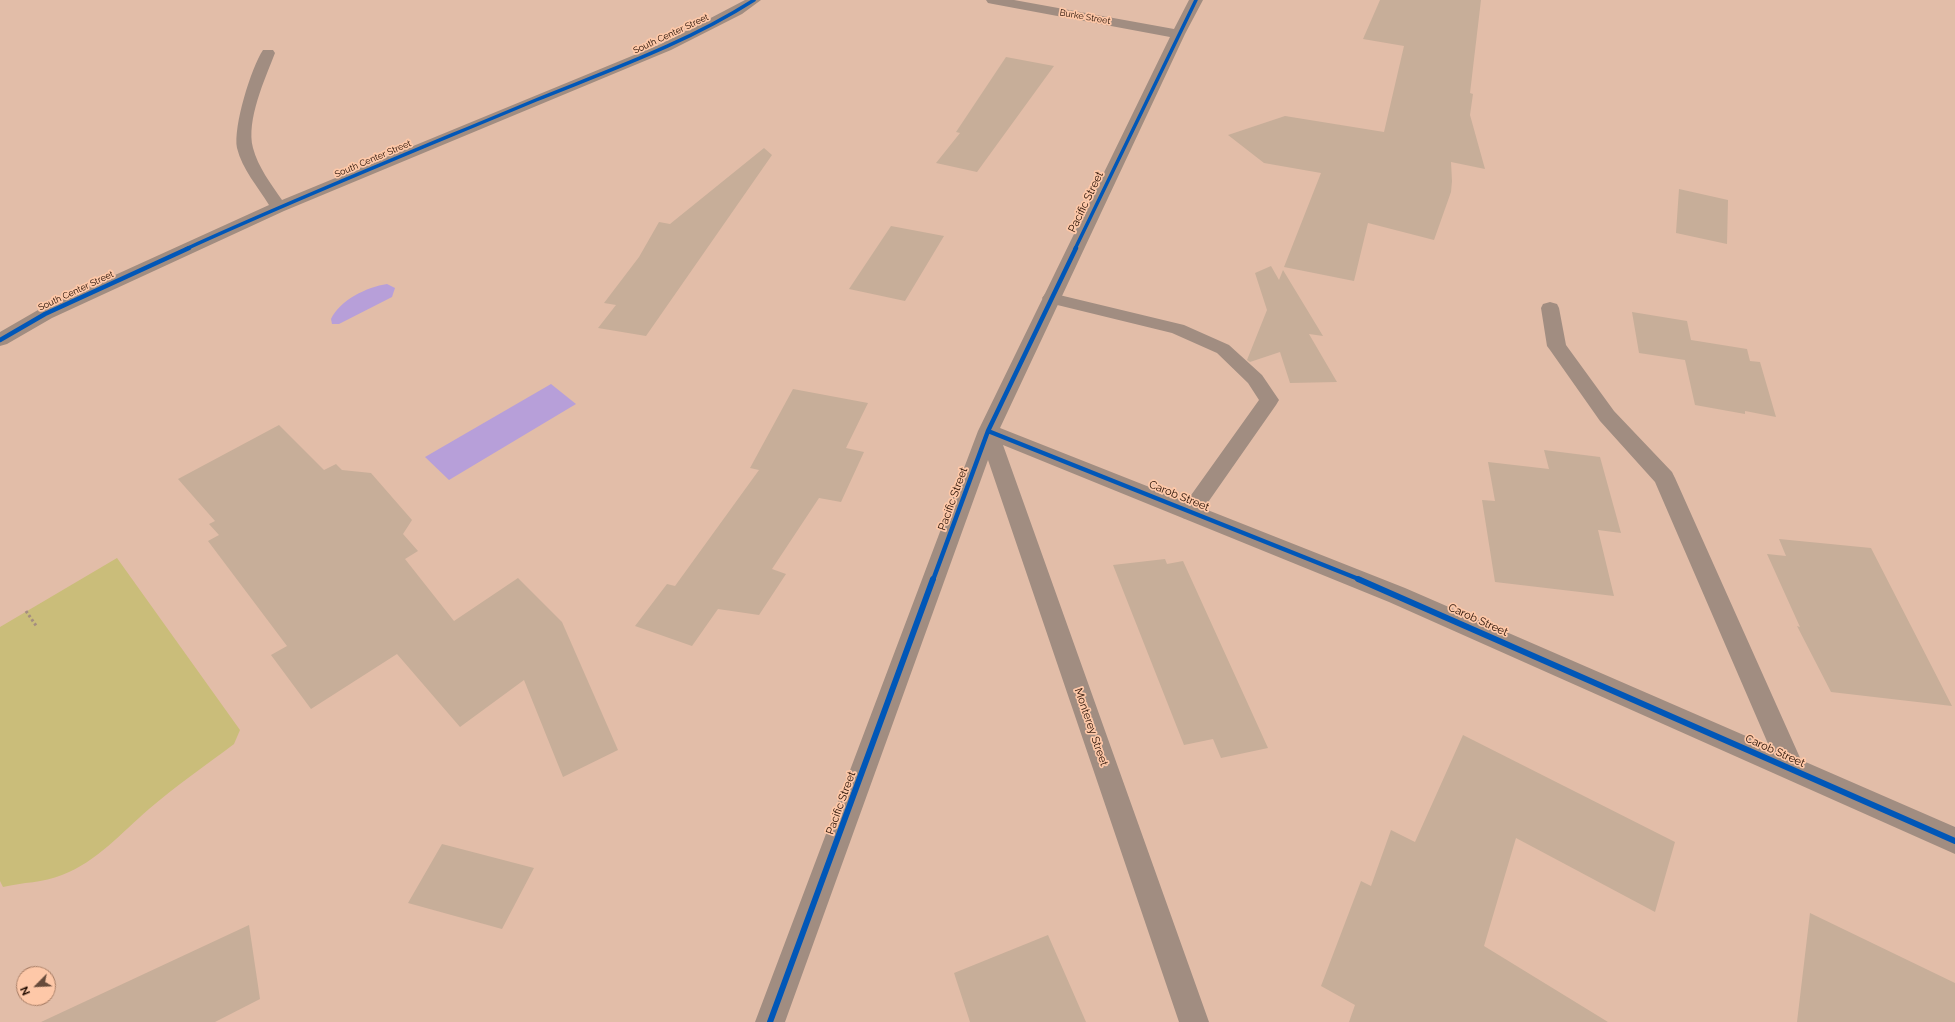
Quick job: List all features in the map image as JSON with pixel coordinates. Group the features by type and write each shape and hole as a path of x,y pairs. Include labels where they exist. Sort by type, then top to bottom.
{"street":[{"name":"South Center Street","path":"0,340 45,314 278,207 666,46 737,11 754,0"},
{"name":"Burke Street","path":"993,0 1178,34"},
{"name":"Pacific Street","path":"770,1022 988,431 1178,34 1196,0"},
{"path":"268,53 255,85 244,132 245,148 278,207"},
{"path":"1550,308 1556,346 1607,416 1664,478 1792,770"},
{"name":"Carob Street","path":"988,431 1397,595 1955,841"},
{"name":"Monterey Street","path":"988,431 1194,1022"}],"lane":[{"path":"1051,298 1178,329 1222,349 1255,379 1269,400 1190,512"}],"path":[{"path":"26,610 37,627"}],"shaded area":[{"path":"387,284 395,288 392,297 339,324 332,324 331,319 335,312 347,300 363,291"},
{"path":"551,384 576,404 449,480 425,457"},
{"path":"117,558 240,730 234,744 159,800 108,846 87,862 55,878 3,887 0,881 0,627"}],"building":[{"path":"1380,0 1481,0 1470,93 1473,94 1470,115 1485,169 1451,162 1451,192 1434,240 1368,223 1354,281 1284,267 1321,173 1264,163 1228,135 1285,116 1384,132 1404,46 1363,39"},
{"path":"1006,57 1054,66 977,172 936,163 960,133 956,132"},
{"path":"764,148 772,155 646,336 598,328 616,305 604,303 639,257 659,222 670,224"},
{"path":"1679,189 1728,200 1727,244 1676,233"},
{"path":"891,226 944,236 905,301 849,289"},
{"path":"1271,266 1279,280 1283,270 1323,336 1309,334 1337,382 1290,383 1280,352 1250,362 1247,360 1267,310 1255,273"},
{"path":"1632,312 1687,321 1691,340 1747,349 1750,361 1760,362 1776,417 1745,411 1745,414 1695,405 1685,360 1639,353"},
{"path":"793,389 868,403 846,448 864,452 841,502 819,498 772,569 786,574 759,615 718,609 692,646 635,626 667,584 675,586 759,470 750,468"},
{"path":"279,425 324,470 336,464 342,470 371,473 412,520 403,534 418,551 405,559 454,621 518,578 562,622 618,750 563,777 524,680 460,727 397,654 311,709 271,655 287,646 208,541 219,535 209,524 215,521 178,479"},
{"path":"1544,450 1600,457 1621,533 1598,530 1614,596 1495,582 1482,500 1495,501 1488,462 1549,469"},
{"path":"1779,539 1871,548 1952,706 1831,692 1797,626 1800,627 1767,554 1786,556"},
{"path":"1165,559 1167,564 1183,561 1268,748 1221,758 1213,739 1184,745 1113,565"},
{"path":"1463,735 1675,842 1655,912 1516,838 1484,946 1608,1022 1349,1022 1355,1005 1321,986 1361,881 1371,886 1391,830 1415,842"},
{"path":"442,844 534,868 502,929 408,903"},
{"path":"1810,913 1955,983 1955,1022 1797,1022"},
{"path":"249,925 260,999 215,1022 41,1022"},
{"path":"1048,935 1086,1022 970,1022 954,973"}],"cycle path":[{"path":"0,340 45,314 278,207 666,47 737,11 754,0"},
{"path":"770,1022 988,431 1178,34 1196,0"},
{"path":"988,431 1397,595 1955,841"}]}
